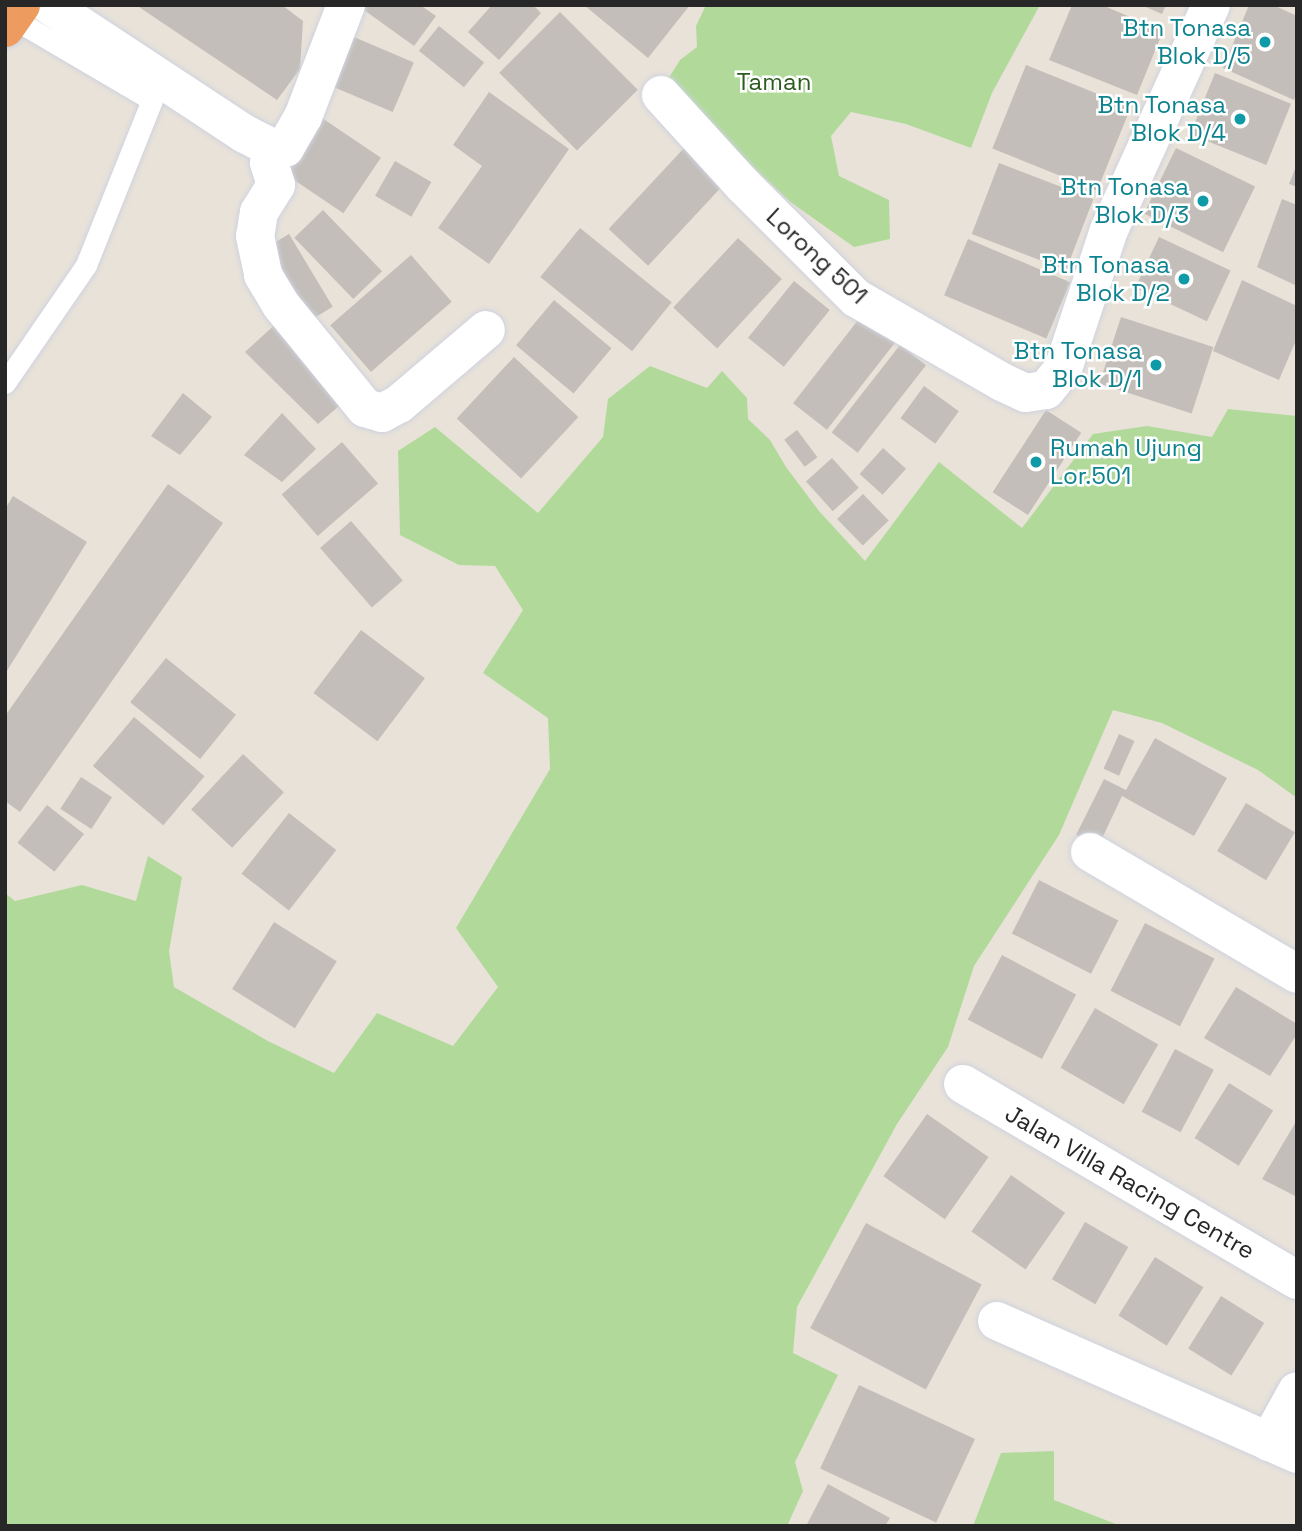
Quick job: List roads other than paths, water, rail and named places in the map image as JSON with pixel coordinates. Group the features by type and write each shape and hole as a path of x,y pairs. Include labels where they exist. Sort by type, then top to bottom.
{"street":[{"path":"50,5 243,133 272,148 285,148 296,132 346,5"},
{"name":"Lorong 501","path":"661,95 743,185 856,298 1002,382 1026,393 1046,390 1063,369 1109,230 1211,5"},
{"path":"272,148 269,163 276,185 259,212 255,236 263,275 281,305 365,408 382,413 399,404 486,330"},
{"path":"1090,852 1297,974"},
{"name":"Jalan Villa Racing Centre","path":"963,1084 1297,1280"},
{"path":"997,1321 1283,1448 1297,1391"}],"lane":[{"path":"5,383 86,265 152,100 13,17"}],"place":[{"name":"Btn Tonasa Blok D/5","path":"1265,42"},
{"name":"Btn Tonasa Blok D/4","path":"1240,119"},
{"name":"Btn Tonasa Blok D/3","path":"1203,201"},
{"name":"Btn Tonasa Blok D/2","path":"1184,279"},
{"name":"Btn Tonasa Blok D/1","path":"1156,365"},
{"name":"Rumah Ujung Lor.501","path":"1036,462"}],"park label":[{"name":"Taman","path":"774,82"}]}
